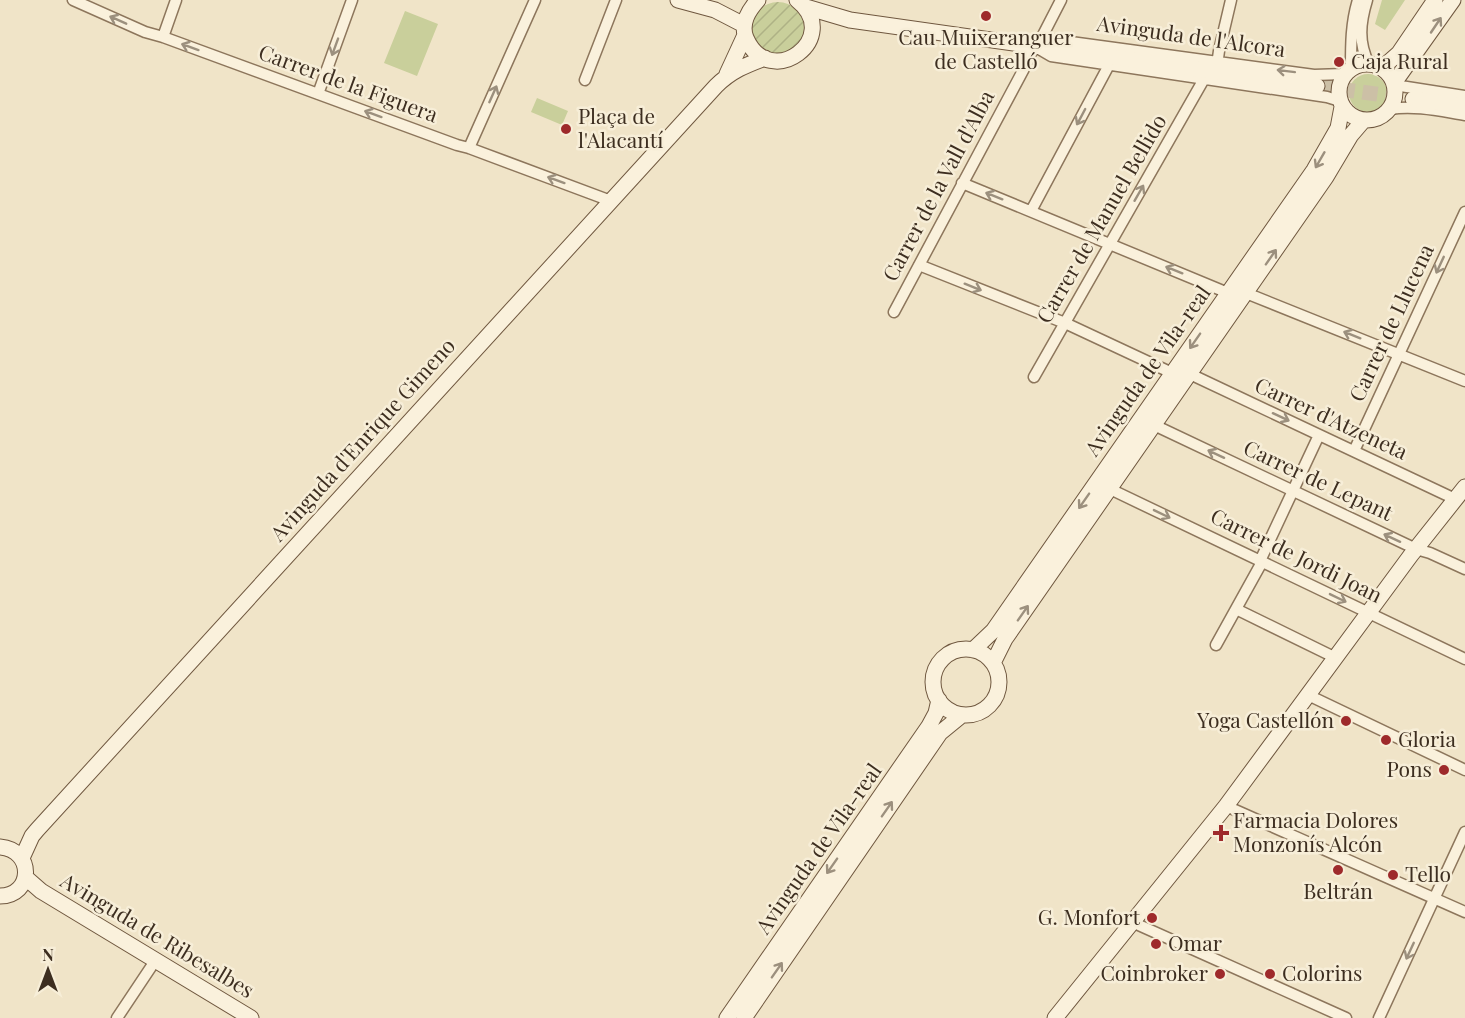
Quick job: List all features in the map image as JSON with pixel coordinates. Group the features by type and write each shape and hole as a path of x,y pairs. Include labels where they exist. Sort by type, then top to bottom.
{"main road":[{"path":"678,0 715,10 745,30 752,49 765,58"},
{"name":"Avinguda d'Enrique Gimeno","path":"22,858 32,836 727,74 745,30 749,10 758,0"},
{"path":"1435,0 1399,53 1375,66 1360,65 1348,71 1339,87 1341,104 1351,116 1364,121 1378,118 1390,109 1395,98 1394,84 1453,0"},
{"path":"804,2 812,20 812,33"},
{"name":"Avinguda de l'Alcora","path":"804,2 850,20 1317,86"},
{"name":"Avinguda de l'Alcora","path":"812,33 828,24 850,20"},
{"name":"Avinguda d'Enrique Gimeno","path":"727,74 765,58 776,61 787,60 807,46 812,33"},
{"path":"1375,66 1394,84"},
{"path":"1413,99 1465,106"},
{"name":"Avinguda de Vila-real","path":"973,650 993,631 1314,170 1338,128 1341,104"},
{"name":"Avinguda de Vila-real","path":"993,663 1005,639 1326,177 1352,135 1364,121"},
{"path":"1054,1018 1226,806 1416,549 1465,487"},
{"path":"973,650 981,653 993,663 999,681 995,698 981,712 962,715 945,707 939,700 934,685 937,667 952,653 973,650"},
{"name":"Avinguda de Vila-real","path":"727,1018 929,726 936,713 939,700"},
{"name":"Avinguda de Vila-real","path":"744,1018 940,733 962,715"},
{"name":"Avinguda d'Enrique Gimeno","path":"5,847 32,836"},
{"path":"0,896 7,896 22,882 25,867 22,858 5,847"},
{"name":"Avinguda de Ribesalbes","path":"22,882 41,891 251,1018"}],"street":[{"name":"Carrer de la Figuera","path":"73,0 145,32 610,201"},
{"path":"163,37 176,0"},
{"path":"318,94 352,0"},
{"path":"469,148 536,0"},
{"path":"585,80 616,0"},
{"name":"Carrer de la Vall d'Alba","path":"894,312 1034,46 1043,35 1061,0"},
{"path":"1220,63 1219,51 1231,0"},
{"path":"1348,71 1350,36 1358,0"},
{"path":"1367,0 1361,19 1360,37 1375,66"},
{"name":"Avinguda de l'Alcora","path":"1034,46 1056,40 1314,75 1348,71"},
{"name":"Avinguda de l'Alcora","path":"1034,46 1051,57 1326,97 1341,104"},
{"path":"1030,211 1109,65"},
{"name":"Carrer de Manuel Bellido","path":"1034,377 1204,79"},
{"path":"1394,84 1465,96"},
{"path":"1390,109 1412,108 1465,115"},
{"path":"962,183 1228,293"},
{"name":"Carrer de Llucena","path":"1354,451 1465,212"},
{"path":"919,265 1065,323 1172,373"},
{"path":"1246,293 1465,381"},
{"name":"Carrer d'Atzeneta","path":"1190,374 1455,499"},
{"name":"Carrer de Lepant","path":"1154,424 1416,549 1465,569"},
{"path":"1216,645 1261,561 1319,435"},
{"name":"Carrer de Jordi Joan","path":"1110,489 1465,659"},
{"path":"1240,611 1336,657"},
{"path":"1308,695 1465,770"},
{"path":"1226,806 1465,912"},
{"path":"1379,1018 1465,832"},
{"path":"1132,922 1346,1018"},
{"path":"117,1018 155,961"}],"green space":[{"path":"1382,0 1405,0 1385,30 1375,24"},
{"path":"778,2 788,4 796,10 802,18 804,28 802,38 796,46 788,52 778,54 768,52 760,46 754,38 752,28 754,18 760,10 768,4"},
{"path":"405,11 438,24 417,76 384,63"},
{"path":"1368,74 1382,79 1387,93 1382,107 1368,112 1354,107 1349,93 1354,79"},
{"path":"537,98 568,111 562,125 531,112"}],"tunnel":[{"path":"1317,86 1413,99"}],"place":[{"name":"Cau Muixeranguer de Castelló","path":"986,16"},
{"name":"Caja Rural","path":"1339,62"},
{"name":"Plaça de l'Alacantí","path":"566,129"},
{"name":"Yoga Castellón","path":"1346,721"},
{"name":"Gloria","path":"1386,740"},
{"name":"Pons","path":"1444,770"},
{"name":"Farmacia Dolores Monzonís Alcón","path":"1221,833"},
{"name":"Beltrán","path":"1338,870"},
{"name":"Tello","path":"1393,875"},
{"name":"G. Monfort","path":"1152,918"},
{"name":"Omar","path":"1156,944"},
{"name":"Coinbroker","path":"1220,974"},
{"name":"Colorins","path":"1270,974"}]}
